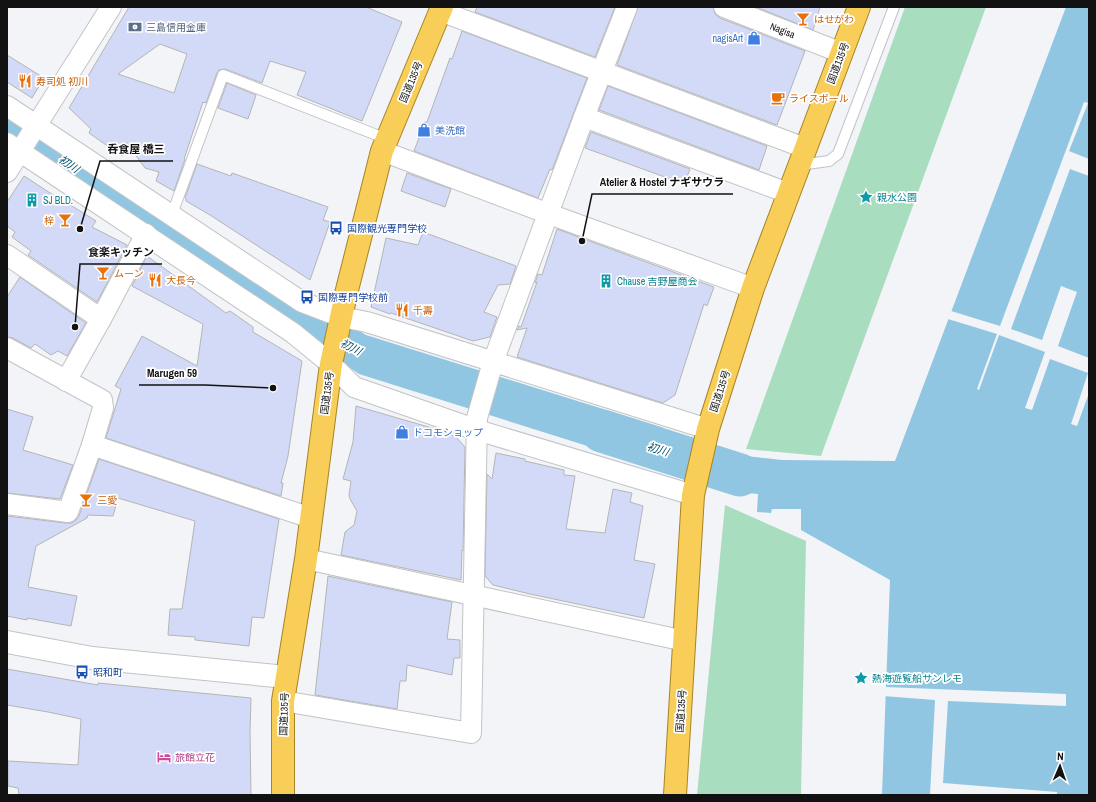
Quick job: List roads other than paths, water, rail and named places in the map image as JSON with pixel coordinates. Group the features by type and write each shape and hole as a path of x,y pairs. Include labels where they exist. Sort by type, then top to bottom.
{"highway":[{"name":"国道135号","path":"675,795 693,495 708,429 753,288 859,7"},
{"name":"国道135号","path":"283,795 283,701 306,560 331,364 341,317 384,145 441,9"}],"street":[{"path":"7,172 13,147 37,125 110,7"},
{"path":"283,701 471,733 477,424 493,362 627,7"},
{"name":"Nagisa","path":"730,8 842,52"},
{"path":"441,9 602,71 802,156"},
{"path":"7,106 171,217 302,302 341,317 368,322 708,429"},
{"path":"584,118 788,193"},
{"path":"384,145 549,214 753,288"},
{"path":"13,147 293,333 331,364 354,387 477,424 693,495"},
{"path":"66,381 146,234"},
{"path":"7,254 101,319"},
{"path":"7,348 102,400 103,408 92,445 68,512 7,504"},
{"path":"92,445 311,518"},
{"path":"306,560 685,641"},
{"path":"7,642 92,658 286,677"}],"lane":[{"path":"802,156 829,161 838,154 894,7"},
{"path":"171,217 223,75 384,145"}],"water":[{"path":"1066,7 1089,7 1089,795 882,795 890,580 801,530 801,509 772,509 771,513 757,512 758,494 728,491 737,455 782,460 895,461"},
{"path":"7,109 298,307 366,335 664,428 654,467 359,374 7,134"}],"waterway":[{"name":"初川","path":"602,431 740,475"}],"place":[{"name":"はせがわ","path":"803,19"},
{"name":"三島信用金庫","path":"135,27"},
{"name":"nagisArt","path":"754,38"},
{"name":"寿司処 初川","path":"25,81"},
{"name":"ライスボール","path":"778,98"},
{"name":"美洗館","path":"424,130"},
{"name":"親水公園","path":"866,197"},
{"name":"SJ BLD.","path":"32,200"},
{"name":"梓","path":"65,220"},
{"name":"国際観光専門学校","path":"336,228"},
{"name":"呑食屋 橋三","path":"80,229"},
{"name":"Atelier & Hostel ナギサウラ","path":"582,241"},
{"name":"ムーン","path":"103,273"},
{"name":"大長今","path":"155,280"},
{"name":"Chause 吉野屋商会","path":"606,281"},
{"name":"国際専門学校前","path":"307,297"},
{"name":"千壽","path":"402,310"},
{"name":"食楽キッチン","path":"75,327"},
{"name":"Marugen 59","path":"273,388"},
{"name":"ドコモショップ","path":"402,432"},
{"name":"三愛","path":"86,500"},
{"name":"昭和町","path":"82,672"},
{"name":"熱海遊覧船サンレモ","path":"861,678"},
{"name":"旅館立花","path":"164,757"}]}
